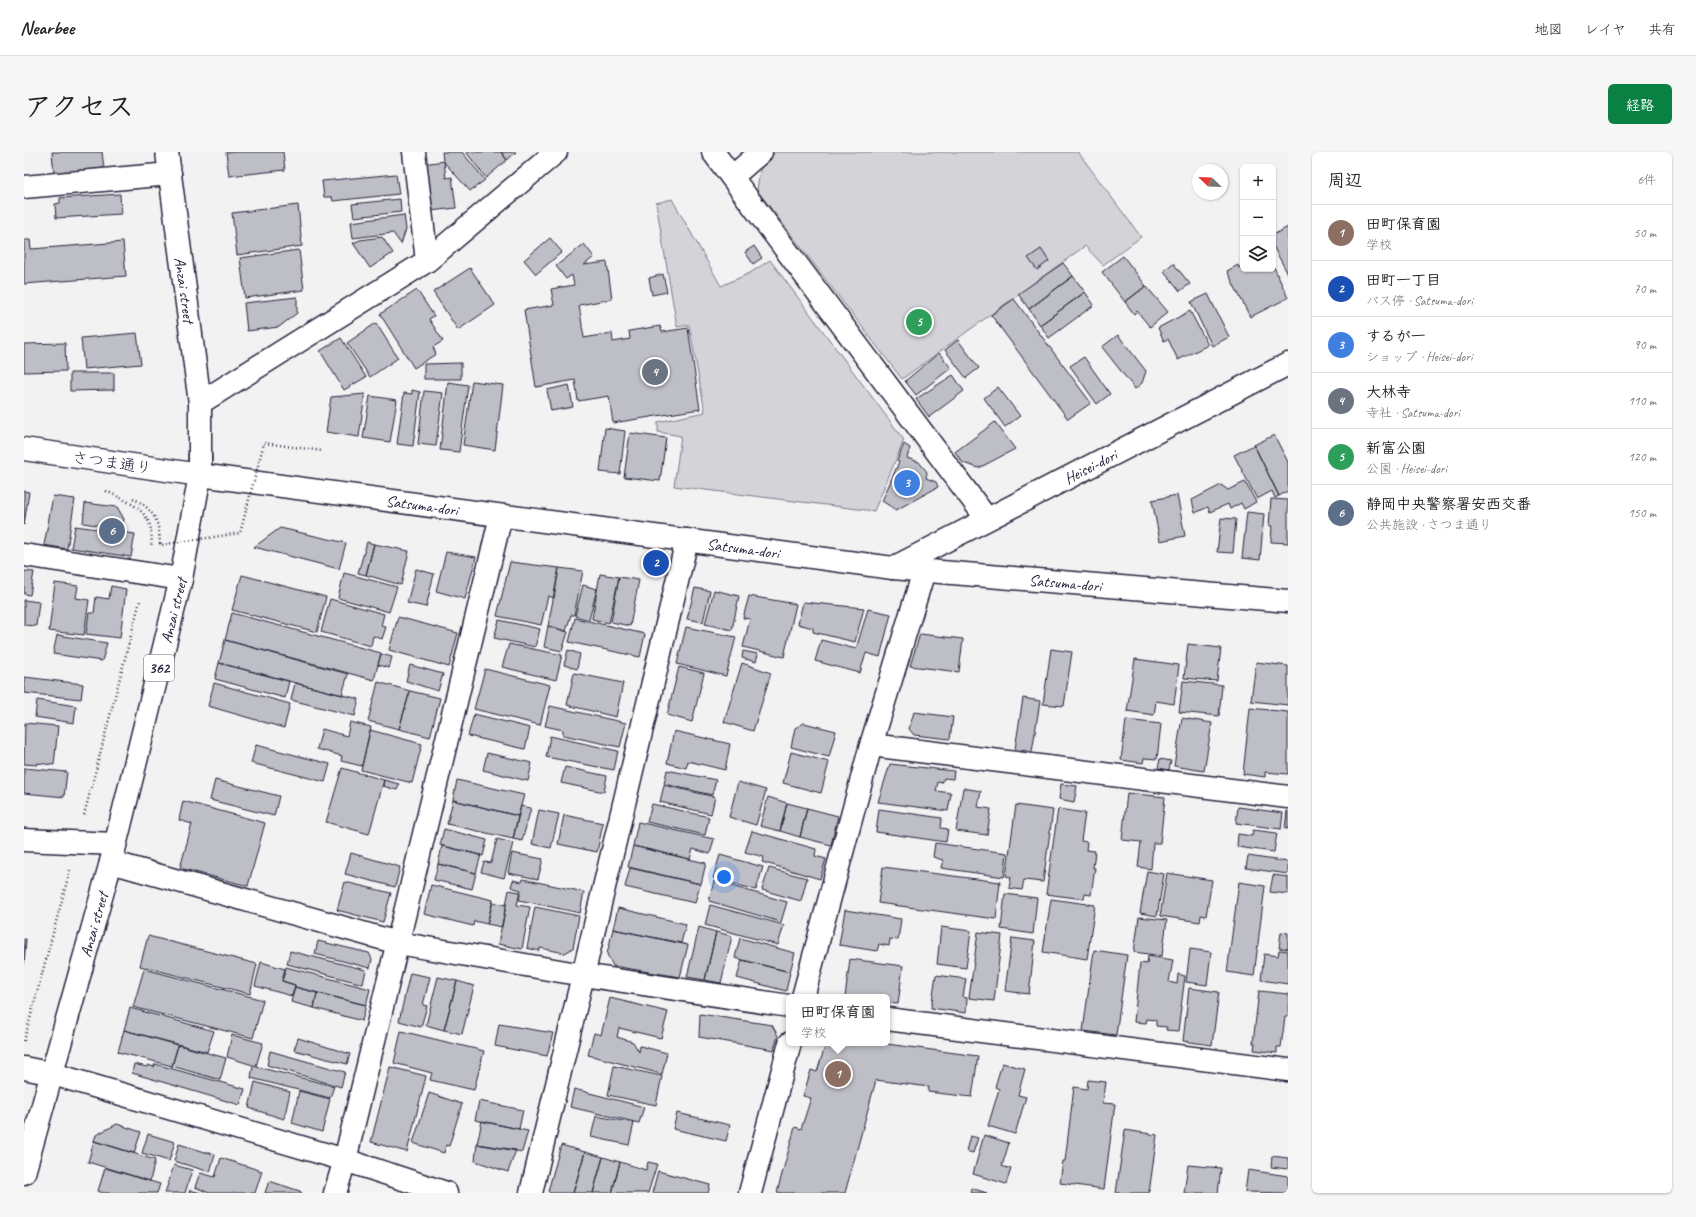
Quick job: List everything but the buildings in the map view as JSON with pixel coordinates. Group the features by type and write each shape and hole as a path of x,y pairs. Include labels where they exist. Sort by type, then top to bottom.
{"main road":[{"name":"Anzai street","path":"24,1174 113,853 181,579 200,475 200,403 167,152"},
{"path":"414,152 427,261"},
{"path":"200,403 427,261 556,152"},
{"path":"713,152 987,519"},
{"path":"732,177 761,152"},
{"path":"24,187 170,174"},
{"name":"Heisei-dori","path":"893,568 1288,364"},
{"name":"さつま通り","path":"24,449 200,475"},
{"name":"Satsuma-dori","path":"200,475 893,568 1288,601"},
{"path":"335,1193 345,1160 501,516"},
{"path":"531,1193 687,540"},
{"path":"24,556 181,579"},
{"path":"804,994 871,744 924,571"},
{"path":"871,744 1288,797"},
{"path":"24,840 77,843 398,943 583,975 786,1006"},
{"path":"890,1019 1288,1070"},
{"path":"750,1193 789,1046"},
{"path":"24,1068 52,1074 345,1160 446,1193"}],"path":[{"path":"133,498 152,511 160,532 160,545 240,533 264,443 323,451"},
{"path":"24,1042 148,574 153,535 145,513 125,500 102,489"}],"shaded area":[{"path":"776,152 1078,152 1141,237 1103,265 1085,246 902,379 757,190 761,164"},
{"path":"672,199 721,286 750,273 770,260 904,440 874,511 674,486 681,436 658,432 658,422 705,412 689,325 677,327 656,203"}],"place":[{"name":"新富公園","path":"919,322"},
{"name":"大林寺","path":"655,372"},
{"name":"するが一","path":"907,483"},
{"name":"静岡中央警察署安西交番","path":"112,531"},
{"name":"田町一丁目","path":"656,563"},
{"name":"田町保育園","path":"838,1074"}]}
